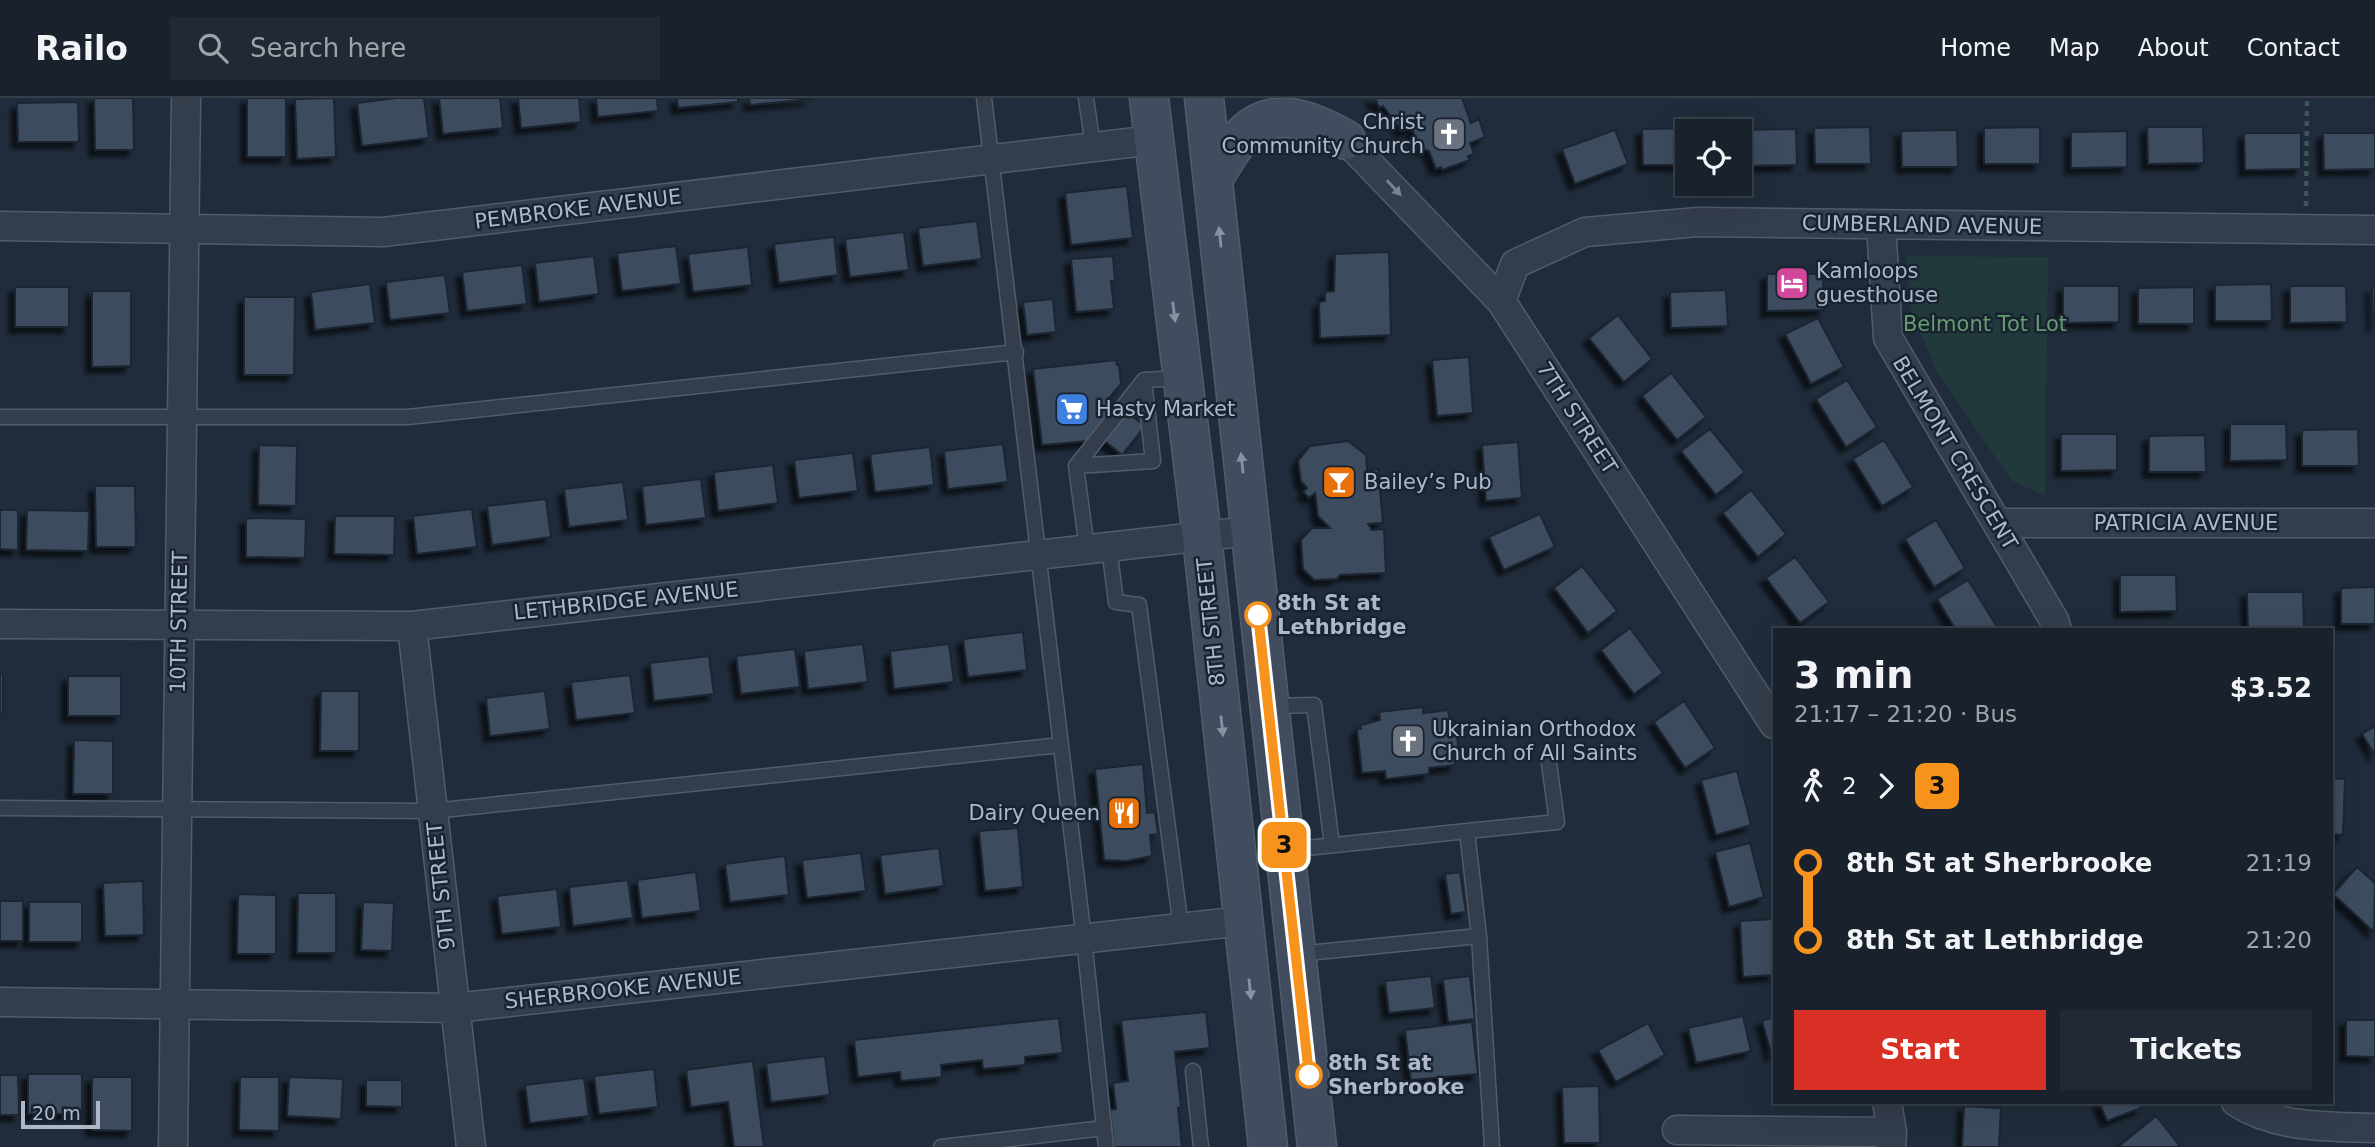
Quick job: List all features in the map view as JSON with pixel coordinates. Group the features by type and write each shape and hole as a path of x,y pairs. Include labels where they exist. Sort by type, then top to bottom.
{"main road":[{"name":"8TH STREET","path":"1149,98 1202,537 1268,1147"},
{"path":"1204,98 1317,1147"},
{"path":"1214,177 1242,136 1261,121 1282,117 1315,122 1346,139"}],"street":[{"name":"10TH STREET","path":"173,1147 186,98"},
{"name":"7TH STREET","path":"1346,139 1502,301 1773,722"},
{"name":"PEMBROKE AVENUE","path":"0,226 383,232 1153,140"},
{"name":"CUMBERLAND AVENUE","path":"1502,301 1515,264 1585,232 1698,222 2375,230"},
{"name":"BELMONT CRESCENT","path":"1881,225 1888,338 2056,628"},
{"name":"PATRICIA AVENUE","path":"1997,523 2375,523"},
{"name":"LETHBRIDGE AVENUE","path":"0,624 412,626 1249,531"},
{"name":"9TH STREET","path":"412,626 471,1147"},
{"name":"SHERBROOKE AVENUE","path":"0,1002 455,1008 1243,921"},
{"path":"1677,1130 1891,1139 1887,1104"},
{"path":"2239,1104 2248,1110 2306,1126 2375,1128"}],"lane":[{"path":"984,98 1016,352 1106,1147"},
{"path":"1086,98 1093,147"},
{"path":"0,417 408,418 1016,352"},
{"path":"1076,466 1143,380 1182,378"},
{"path":"1076,466 1153,461 1143,380"},
{"path":"1076,466 1116,602 1139,605 1181,928"},
{"path":"1268,706 1314,705 1332,845"},
{"path":"0,808 433,811 1061,745"},
{"path":"1284,851 1557,822 1548,756"},
{"path":"1467,831 1479,936 1492,1147"},
{"path":"1296,954 1479,936"},
{"path":"1193,1071 1202,1147"},
{"path":"940,1147 1104,1128"}],"path":[{"path":"2306,229 2307,98"}],"green space":[{"name":"Belmont Tot Lot","path":"1906,256 2048,257 2045,496 2011,480 1936,370 1911,311"}],"building":[{"path":"94,98 133,98 134,150 95,150"},
{"path":"247,98 286,98 286,157 247,157"},
{"path":"334,98 336,157 297,159 295,99"},
{"path":"424,98 429,138 362,146 357,103"},
{"path":"439,98 500,98 503,128 443,134"},
{"path":"518,98 579,98 581,122 521,128"},
{"path":"596,98 657,98 658,111 598,117"},
{"path":"677,98 738,98 738,102 678,108"},
{"path":"749,98 811,98 811,99 750,105"},
{"name":"Christ Community Church","path":"1372,98 1462,98 1471,123 1479,119 1485,137 1470,143 1474,154 1468,156 1470,160 1442,170 1441,167 1436,169 1429,151 1418,147 1412,128 1402,131 1383,106 1379,108 1376,100 1373,102"},
{"path":"78,102 79,142 18,142 17,103"},
{"path":"1870,127 1871,164 1815,164 1814,128"},
{"path":"2040,127 2040,164 1984,164 1984,128"},
{"path":"2147,127 2203,127 2204,163 2148,164"},
{"path":"1675,128 1675,165 1643,165 1642,129"},
{"path":"1796,129 1797,165 1752,166 1752,130"},
{"path":"1615,130 1628,164 1575,184 1562,149"},
{"path":"1957,130 1958,167 1902,167 1901,131"},
{"path":"2127,131 2127,167 2071,168 2071,132"},
{"path":"2244,133 2301,133 2301,169 2245,170"},
{"path":"2323,133 2375,133 2375,169 2324,170"},
{"path":"1127,186 1133,238 1071,245 1065,193"},
{"path":"977,221 982,259 923,266 918,228"},
{"path":"904,232 909,270 850,277 845,239"},
{"path":"834,237 838,275 779,283 774,244"},
{"path":"676,246 681,284 622,291 617,253"},
{"path":"748,247 752,285 693,292 688,254"},
{"path":"1389,252 1391,335 1320,338 1319,302 1325,301 1325,292 1334,291 1335,254"},
{"path":"594,256 599,294 539,302 535,263"},
{"path":"1113,256 1115,281 1111,281 1114,309 1076,312 1071,259"},
{"path":"522,265 527,304 467,311 462,272"},
{"path":"1767,274 1823,274 1824,310 1767,311"},
{"path":"445,275 450,313 390,320 386,282"},
{"path":"370,284 375,323 315,330 311,292"},
{"path":"2271,284 2272,321 2215,321 2215,285"},
{"path":"2063,286 2119,286 2119,322 2063,323"},
{"path":"2290,286 2346,286 2347,322 2290,323"},
{"path":"15,287 69,287 69,327 15,327"},
{"path":"2194,287 2194,324 2138,324 2138,288"},
{"path":"2372,288 2375,288 2375,325 2373,325"},
{"path":"1726,290 1728,326 1671,328 1670,292"},
{"path":"92,291 131,291 131,366 92,367"},
{"path":"244,297 295,297 294,375 244,375"},
{"path":"1053,299 1056,332 1027,335 1023,302"},
{"path":"1618,315 1652,359 1624,382 1589,338"},
{"path":"1818,318 1844,367 1811,384 1785,334"},
{"path":"1469,357 1473,413 1437,416 1432,360"},
{"name":"Hasty Market","path":"1116,360 1121,384 1107,400 1109,417 1089,441 1042,445 1033,369"},
{"path":"1671,373 1706,417 1677,440 1642,396"},
{"path":"1847,380 1877,427 1846,447 1816,399"},
{"path":"1124,410 1145,426 1122,455 1101,438"},
{"path":"2230,424 2286,424 2287,460 2230,461"},
{"path":"1710,429 1745,472 1716,495 1681,451"},
{"path":"2358,429 2359,466 2302,466 2302,430"},
{"path":"2061,434 2117,434 2117,470 2061,471"},
{"path":"2205,435 2206,472 2149,472 2149,436"},
{"path":"1884,440 1913,487 1882,506 1853,459"},
{"path":"1348,441 1366,455 1367,471 1378,469 1383,523 1368,524 1372,530 1384,529 1386,573 1340,575 1337,579 1314,580 1303,569 1301,540 1312,528 1330,528 1318,516 1315,493 1309,498 1303,492 1307,488 1301,481 1298,461 1310,446"},
{"path":"1518,442 1522,498 1486,501 1482,445"},
{"path":"1003,444 1008,482 948,489 944,451"},
{"path":"259,445 297,446 296,506 258,505"},
{"path":"930,447 934,485 875,492 870,454"},
{"path":"853,453 858,491 799,498 794,460"},
{"path":"773,465 778,503 718,511 714,472"},
{"path":"701,479 706,518 646,525 642,486"},
{"path":"623,482 628,520 569,527 564,489"},
{"path":"95,486 135,486 136,547 96,547"},
{"path":"1751,490 1786,534 1758,557 1723,513"},
{"path":"546,499 551,537 492,545 487,506"},
{"path":"472,509 477,547 417,554 413,516"},
{"path":"0,510 18,510 18,550 0,549"},
{"path":"27,510 89,511 88,551 26,550"},
{"path":"1540,514 1555,547 1504,570 1489,537"},
{"path":"335,516 395,516 394,555 334,554"},
{"path":"246,518 306,519 305,558 246,557"},
{"path":"1936,520 1965,568 1934,587 1905,539"},
{"path":"1795,557 1829,602 1800,623 1766,578"},
{"path":"1582,566 1617,611 1588,633 1554,588"},
{"path":"2120,575 2176,575 2177,611 2120,612"},
{"path":"1968,580 1997,627 1955,628 1937,599"},
{"path":"2375,587 2375,624 2341,624 2341,588"},
{"path":"2247,592 2303,592 2304,628 2248,628"},
{"path":"2166,624 2167,628 2151,628"},
{"path":"1630,628 1663,673 1634,694 1601,650"},
{"path":"1023,632 1027,670 968,677 963,639"},
{"path":"863,644 868,682 808,689 804,651"},
{"path":"949,644 954,682 894,689 890,651"},
{"path":"795,649 800,687 741,694 736,656"},
{"path":"709,656 714,694 654,701 650,663"},
{"path":"0,674 3,674 3,714 0,714"},
{"path":"630,675 635,713 576,720 571,682"},
{"path":"68,676 121,676 121,716 68,716"},
{"path":"321,691 359,691 359,751 320,751"},
{"path":"545,691 550,729 490,736 486,698"},
{"path":"1684,701 1715,748 1685,768 1654,722"},
{"name":"Ukrainian Orthodox Church of All Saints","path":"1423,707 1423,713 1448,710 1450,721 1455,721 1459,753 1454,754 1455,765 1429,768 1429,774 1386,779 1385,771 1362,773 1357,729 1361,729 1361,725 1380,720 1379,712"},
{"path":"2375,726 2375,755 2362,734"},
{"path":"74,740 113,741 113,794 73,794"},
{"name":"Dairy Queen","path":"1143,764 1147,813 1155,812 1158,834 1150,835 1152,856 1127,861 1104,860 1095,769"},
{"path":"1737,771 1751,825 1716,835 1701,780"},
{"path":"2333,778 2345,779 2343,835 2333,834"},
{"path":"1018,828 1023,887 985,891 979,831"},
{"path":"1750,843 1764,897 1729,907 1715,852"},
{"path":"939,848 944,886 885,894 880,855"},
{"path":"861,853 866,891 807,898 802,860"},
{"path":"785,856 789,895 730,902 725,864"},
{"path":"2357,867 2375,883 2374,932 2333,894"},
{"path":"696,872 701,911 642,918 637,880"},
{"path":"1460,872 1466,912 1451,914 1445,874"},
{"path":"628,880 633,918 573,926 569,887"},
{"path":"143,881 144,935 105,936 103,883"},
{"path":"557,889 561,927 502,934 497,896"},
{"path":"298,893 336,893 336,953 297,953"},
{"path":"238,894 276,895 276,954 237,954"},
{"path":"0,901 23,901 23,941 0,941"},
{"path":"29,902 82,902 82,942 29,942"},
{"path":"363,902 394,903 392,951 361,950"},
{"path":"1773,919 1773,975 1743,977 1740,921"},
{"path":"1431,976 1435,1008 1389,1013 1385,981"},
{"path":"1470,976 1475,1019 1448,1022 1443,979"},
{"path":"1206,1012 1210,1048 1175,1052 1182,1147 1114,1147 1110,1110 1116,1109 1113,1083 1128,1081 1121,1020"},
{"path":"1743,1016 1751,1051 1696,1063 1688,1028"},
{"path":"1773,1017 1772,1056 1762,1021"},
{"path":"1059,1018 1063,1053 1025,1057 1025,1065 983,1069 982,1060 941,1065 942,1077 901,1081 900,1072 858,1077 854,1040"},
{"path":"2346,1020 2375,1020 2375,1057 2346,1056"},
{"path":"1472,1022 1478,1074 1411,1080 1405,1030"},
{"path":"1648,1023 1665,1055 1616,1082 1598,1050"},
{"path":"825,1056 830,1095 771,1102 766,1063"},
{"path":"753,1061 764,1147 734,1147 728,1102 691,1107 686,1070"},
{"path":"654,1069 658,1107 599,1114 594,1076"},
{"path":"28,1074 82,1074 82,1114 28,1114"},
{"path":"0,1075 18,1075 19,1115 0,1115"},
{"path":"92,1077 132,1077 132,1131 92,1130"},
{"path":"240,1077 279,1077 279,1131 239,1130"},
{"path":"289,1077 343,1079 341,1119 287,1116"},
{"path":"584,1078 589,1116 530,1123 525,1085"},
{"path":"366,1080 402,1080 402,1107 366,1106"},
{"path":"1599,1086 1600,1143 1564,1143 1562,1087"},
{"path":"2100,1104 2140,1104 2141,1108 2107,1121"},
{"path":"1964,1106 2001,1108 1999,1147 1962,1147"},
{"path":"2156,1116 2179,1145 2177,1147 2118,1147"}],"bus line":[{"name":"3","path":"1258,615 1309,1075"}],"place":[{"name":"Christ Community Church","path":"1449,134"},
{"name":"Kamloops guesthouse","path":"1792,283"},
{"name":"Hasty Market","path":"1072,409"},
{"name":"Bailey’s Pub","path":"1339,482"},
{"name":"8th St at Lethbridge","path":"1258,615"},
{"name":"Ukrainian Orthodox Church of All Saints","path":"1408,741"},
{"name":"Dairy Queen","path":"1124,813"},
{"name":"8th St at Sherbrooke","path":"1309,1075"}]}
